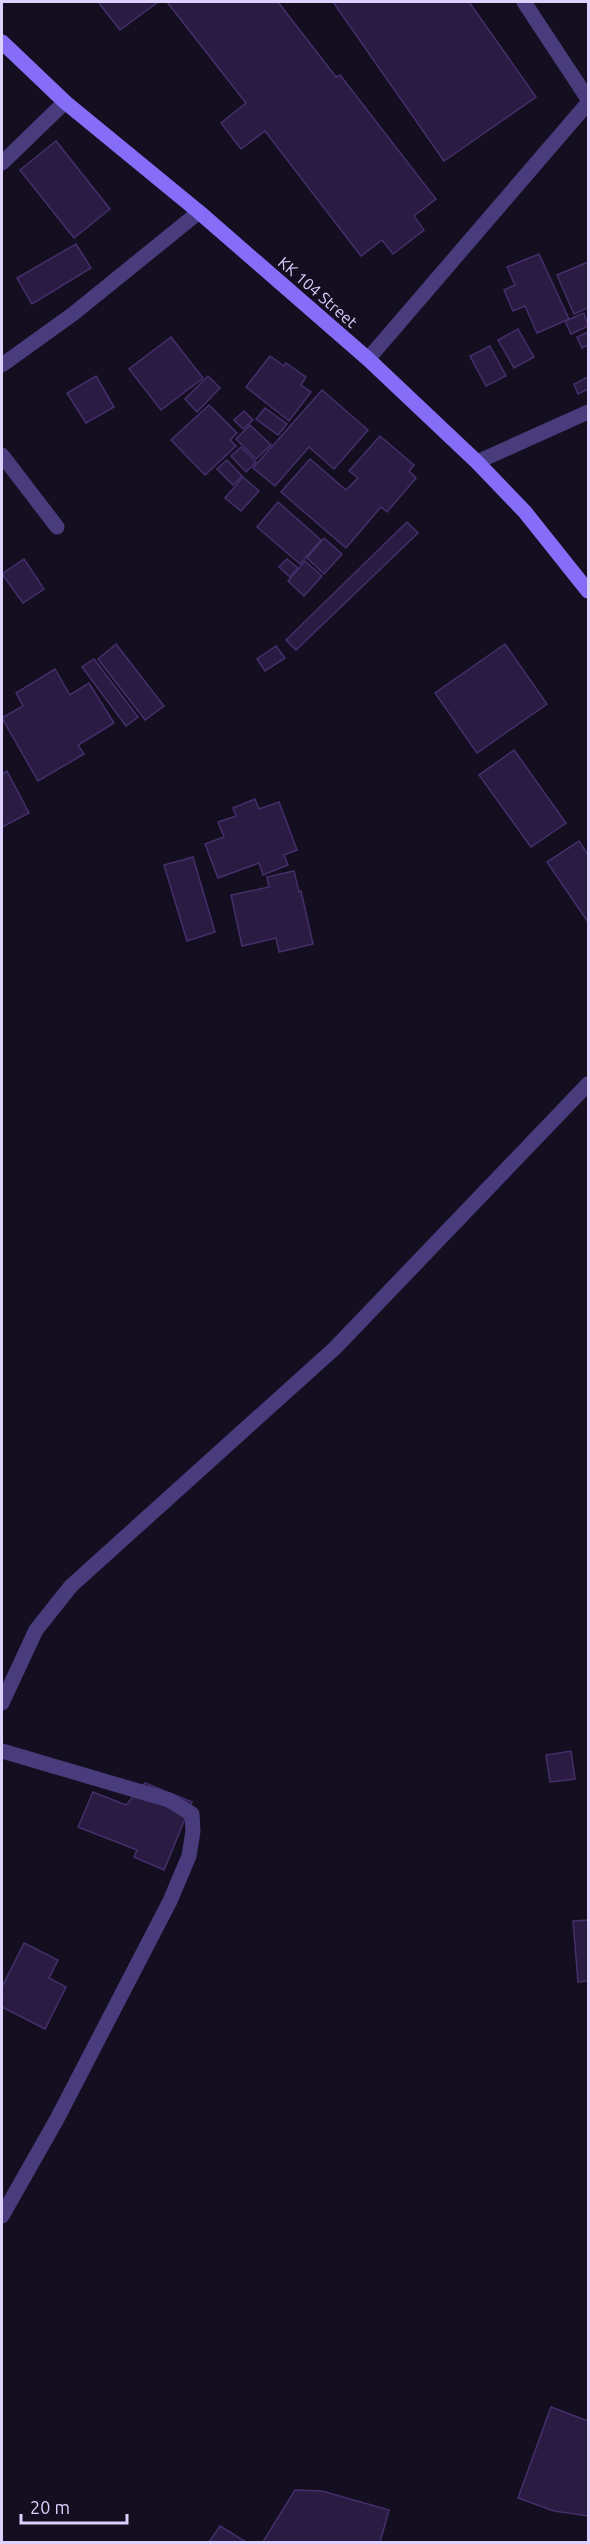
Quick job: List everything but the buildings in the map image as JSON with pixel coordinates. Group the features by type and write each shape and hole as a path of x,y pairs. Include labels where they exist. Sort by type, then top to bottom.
{"street":[{"path":"368,359 588,101 524,2"},
{"name":"KK 104 Street","path":"2,42 65,102 199,212 368,359 477,462 525,512 588,591"},
{"path":"2,163 65,102"},
{"path":"2,365 73,314 199,212"},
{"path":"477,462 588,412"},
{"path":"2,455 57,526"},
{"path":"2,1703 36,1630 71,1586 334,1348 588,1084"},
{"path":"2,1751 169,1800 192,1814 194,1831 189,1856 170,1901 57,2119 2,2216"}]}
